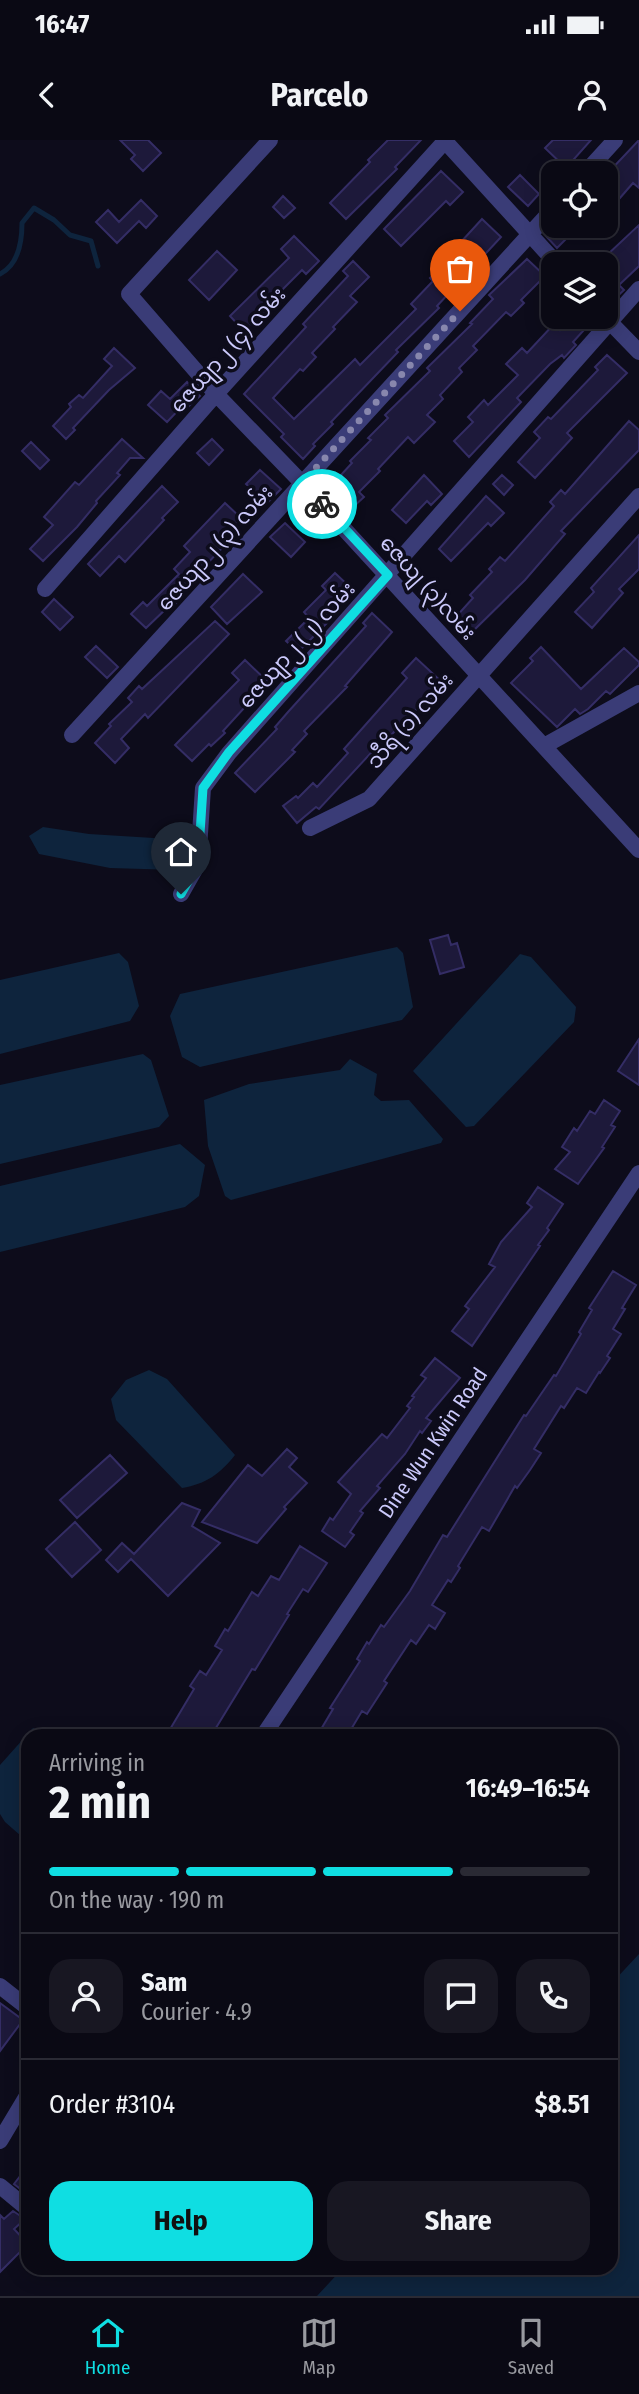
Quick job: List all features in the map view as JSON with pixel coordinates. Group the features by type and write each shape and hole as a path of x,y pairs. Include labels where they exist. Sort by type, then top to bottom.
{"street":[{"name":"ဇေယျ (၃)လမ်း","path":"270,140 129,294 216,394 388,575 639,850"},
{"path":"445,140 546,252"},
{"name":"ဇေယျာ၂ (၄) လမ်း","path":"45,589 445,140"},
{"path":"596,161 615,140"},
{"name":"ဇေယျာ၂ (၃) လမ်း","path":"72,736 541,222"},
{"name":"ဇေယျာ၂ (၂) လမ်း","path":"618,309 639,289"},
{"name":"ဇေယျာ၂ (၂) လမ်း","path":"181,894 198,864 203,788 229,752 388,575 598,329"},
{"path":"617,329 639,352"},
{"name":"သီရိ (၁) လမ်း","path":"310,828 369,799 639,496"},
{"path":"544,747 639,694"},
{"name":"Dine Wun Kwin Road","path":"268,1729 639,1173"},
{"path":"0,1986 21,2002"},
{"path":"0,2141 21,2106"},
{"path":"0,2186 21,2203"}],"water":[{"path":"43,827 89,834 186,840 185,865 177,870 110,868 39,854 29,836"},
{"path":"397,947 403,953 413,1007 402,1020 200,1067 182,1057 170,1016 180,994"},
{"path":"119,953 128,962 139,1006 130,1021 0,1054 0,980"},
{"path":"520,954 531,957 576,1007 574,1022 474,1126 466,1127 413,1071"},
{"path":"143,1054 151,1060 169,1116 159,1127 0,1164 0,1085"},
{"path":"350,1059 377,1074 374,1095 381,1101 409,1100 443,1139 441,1143 231,1200 225,1196 208,1146 204,1100 249,1084 340,1070"},
{"path":"180,1144 205,1165 199,1196 185,1207 0,1252 0,1186"},
{"path":"149,1370 167,1379 235,1455 224,1468 205,1481 182,1488 116,1420 111,1399 126,1380"},
{"path":"21,1741 21,1836 0,1814 0,1765"},
{"path":"639,1954 639,2296 317,2296 336,2275 618,2275 618,1976"}],"building":[{"path":"120,140 148,140 161,153 143,171 131,159 135,155"},
{"path":"388,140 421,140 395,167 397,169 346,219 330,203"},
{"path":"553,140 591,140 572,161 559,161 545,148"},
{"path":"639,140 639,188 633,183 618,200 618,162"},
{"path":"441,171 463,192 450,205 446,201 401,246 384,229"},
{"path":"520,175 539,194 528,206 508,187"},
{"path":"283,196 295,208 284,218 273,207"},
{"path":"141,200 157,216 146,228 139,221 117,243 96,222 108,210 119,222"},
{"path":"482,219 501,237 437,306 439,308 396,350 398,352 331,422 333,424 313,444 315,446 303,459 281,437 284,434 244,394 306,327 303,324 348,276 343,271 353,261 369,277 350,296 357,302 312,353 316,357 303,371 300,369 273,398 294,419 355,359 360,365 416,309 411,304 433,281 430,278"},
{"path":"639,225 639,266 619,285 624,290 618,296 618,252 610,252"},
{"path":"294,236 319,261 306,274 302,270 269,303 273,307 263,317 260,315 244,331 230,316 289,258 281,249"},
{"path":"548,238 567,238 557,248"},
{"path":"217,251 237,270 209,300 189,280"},
{"path":"527,259 541,272 541,280 521,300 524,303 511,316 506,312 473,346 477,350 459,368 462,372 440,395 443,399 427,415 435,422 414,443 408,437 359,492 364,497 351,509 329,488 371,440 368,438 388,418 385,415 430,371 427,368 472,324 470,323 493,299 489,295"},
{"path":"549,329 583,331 573,342 576,345 564,358 562,355 550,364 517,398 521,402 469,457 454,441 473,422 468,417 484,400 488,405 518,375 506,364 522,348 527,353"},
{"path":"114,348 135,368 109,390 66,439 53,426 71,407 69,404 79,395 83,398 112,366 104,359"},
{"path":"607,355 627,373 567,433 572,438 535,478 518,462 540,438 534,432 548,417 551,419 598,370 595,367"},
{"path":"187,382 200,396 189,406 185,403 167,422 148,405 161,391 170,399"},
{"path":"629,421 639,430 639,450 561,531 565,534 525,580 470,634 454,619 473,598 470,595 492,572 489,569 500,557 505,561 554,506 550,502 561,490 565,494"},
{"path":"122,439 143,458 130,458 117,473 120,475 77,527 43,561 30,549 53,525 44,517 75,482 79,485"},
{"path":"212,439 223,450 209,465 197,453"},
{"path":"31,442 49,460 40,469 22,451"},
{"path":"260,470 281,489 267,503 246,484"},
{"path":"424,475 442,494 431,505 427,501 406,523 392,510"},
{"path":"502,475 513,485 504,495 493,484"},
{"path":"162,486 178,502 125,562 119,556 100,576 88,564"},
{"path":"486,496 504,513 491,526 488,523 451,561 439,549"},
{"path":"225,503 241,518 220,540 225,545 178,594 181,598 146,628 131,614 143,602 147,606 179,574 174,569 190,552 184,546"},
{"path":"285,523 305,542 291,557 270,537"},
{"path":"639,535 639,569 619,589 623,593 592,628 575,612 594,592 591,588"},
{"path":"335,573 353,590 330,614 333,617 298,652 286,641 309,618 304,612 326,590 322,586"},
{"path":"243,574 262,592 227,624 211,607"},
{"path":"54,599 73,617 60,630 42,612"},
{"path":"372,613 392,632 345,686 347,687 304,731 307,734 292,750 295,752 255,792 235,773 366,626 363,623"},
{"path":"215,621 229,634 148,718 145,714 121,739 129,748 115,763 95,743 111,726 109,724 132,702 128,698 139,686 142,689"},
{"path":"96,646 118,667 107,678 85,657"},
{"path":"541,647 581,689 624,648 639,665 610,694 606,691 580,714 575,709 557,727 511,683 533,661 530,658"},
{"path":"416,658 445,685 404,721 384,743 382,741 319,809 316,807 297,823 283,806 296,796 298,798 313,783 317,787 348,753 344,749 407,678 402,673"},
{"path":"245,660 268,682 223,731 225,733 192,761 175,745 239,680 232,673"},
{"path":"448,935 451,945 457,943 464,967 440,974 430,940"},
{"path":"639,1039 639,1085 618,1071"},
{"path":"604,1100 620,1111 611,1125 615,1127 602,1147 604,1148 578,1184 555,1169 570,1152 562,1147 574,1128 577,1131 590,1111 595,1114"},
{"path":"538,1187 563,1204 547,1228 549,1230 538,1245 540,1246 472,1346 452,1331 469,1309 465,1306 495,1267 489,1264 501,1242 532,1207 527,1203"},
{"path":"613,1271 636,1285 613,1329 621,1334 607,1356 610,1358 586,1393 577,1388 564,1408 561,1406 534,1449 541,1453 530,1470 517,1488 515,1486 489,1531 482,1527 458,1566 460,1568 451,1582 448,1580 432,1605 445,1613 435,1629 429,1625 416,1644 411,1640 384,1681 387,1683 367,1714 362,1711 351,1729 321,1729 333,1709 330,1708 360,1661 357,1659 367,1642 369,1644 381,1625 384,1627 410,1591 443,1535 447,1537 524,1415 526,1416 554,1375 556,1376 581,1334 579,1332 592,1310 589,1308"},
{"path":"435,1358 460,1378 426,1418 431,1421 422,1433 420,1431 405,1454 377,1486 380,1488 360,1511 363,1513 350,1532 354,1535 345,1547 322,1531 351,1494 338,1482 382,1434 387,1438 410,1408 407,1406 414,1397 412,1396 426,1378 421,1375"},
{"path":"287,1449 297,1458 289,1467 307,1483 284,1507 286,1509 257,1543 202,1522 248,1465 262,1476"},
{"path":"110,1455 127,1473 77,1518 60,1500"},
{"path":"182,1503 200,1510 192,1526 220,1543 168,1596 131,1559 118,1572 106,1560 122,1543 134,1554"},
{"path":"75,1522 101,1550 72,1577 46,1549"},
{"path":"300,1546 327,1563 308,1592 303,1589 255,1670 252,1669 215,1729 170,1729 194,1689 190,1686 200,1671 206,1675 222,1650 215,1646 225,1629 228,1631 252,1592 258,1596 271,1576 279,1580"},
{"path":"0,2003 21,2019 21,2023 0,2051"},
{"path":"21,2175 21,2190 14,2184"},
{"path":"13,2211 21,2216 21,2223 14,2229 21,2236 21,2251 0,2272 0,2215 4,2219"}],"waterway":[{"path":"0,274 15,259 20,245 22,223 34,208 54,220 70,235 91,241 98,266"}],"way so far":[{"path":"322,504 302,483 460,311"}],"route":[{"path":"181,894 198,864 203,788 229,752 388,575 322,504"}]}
